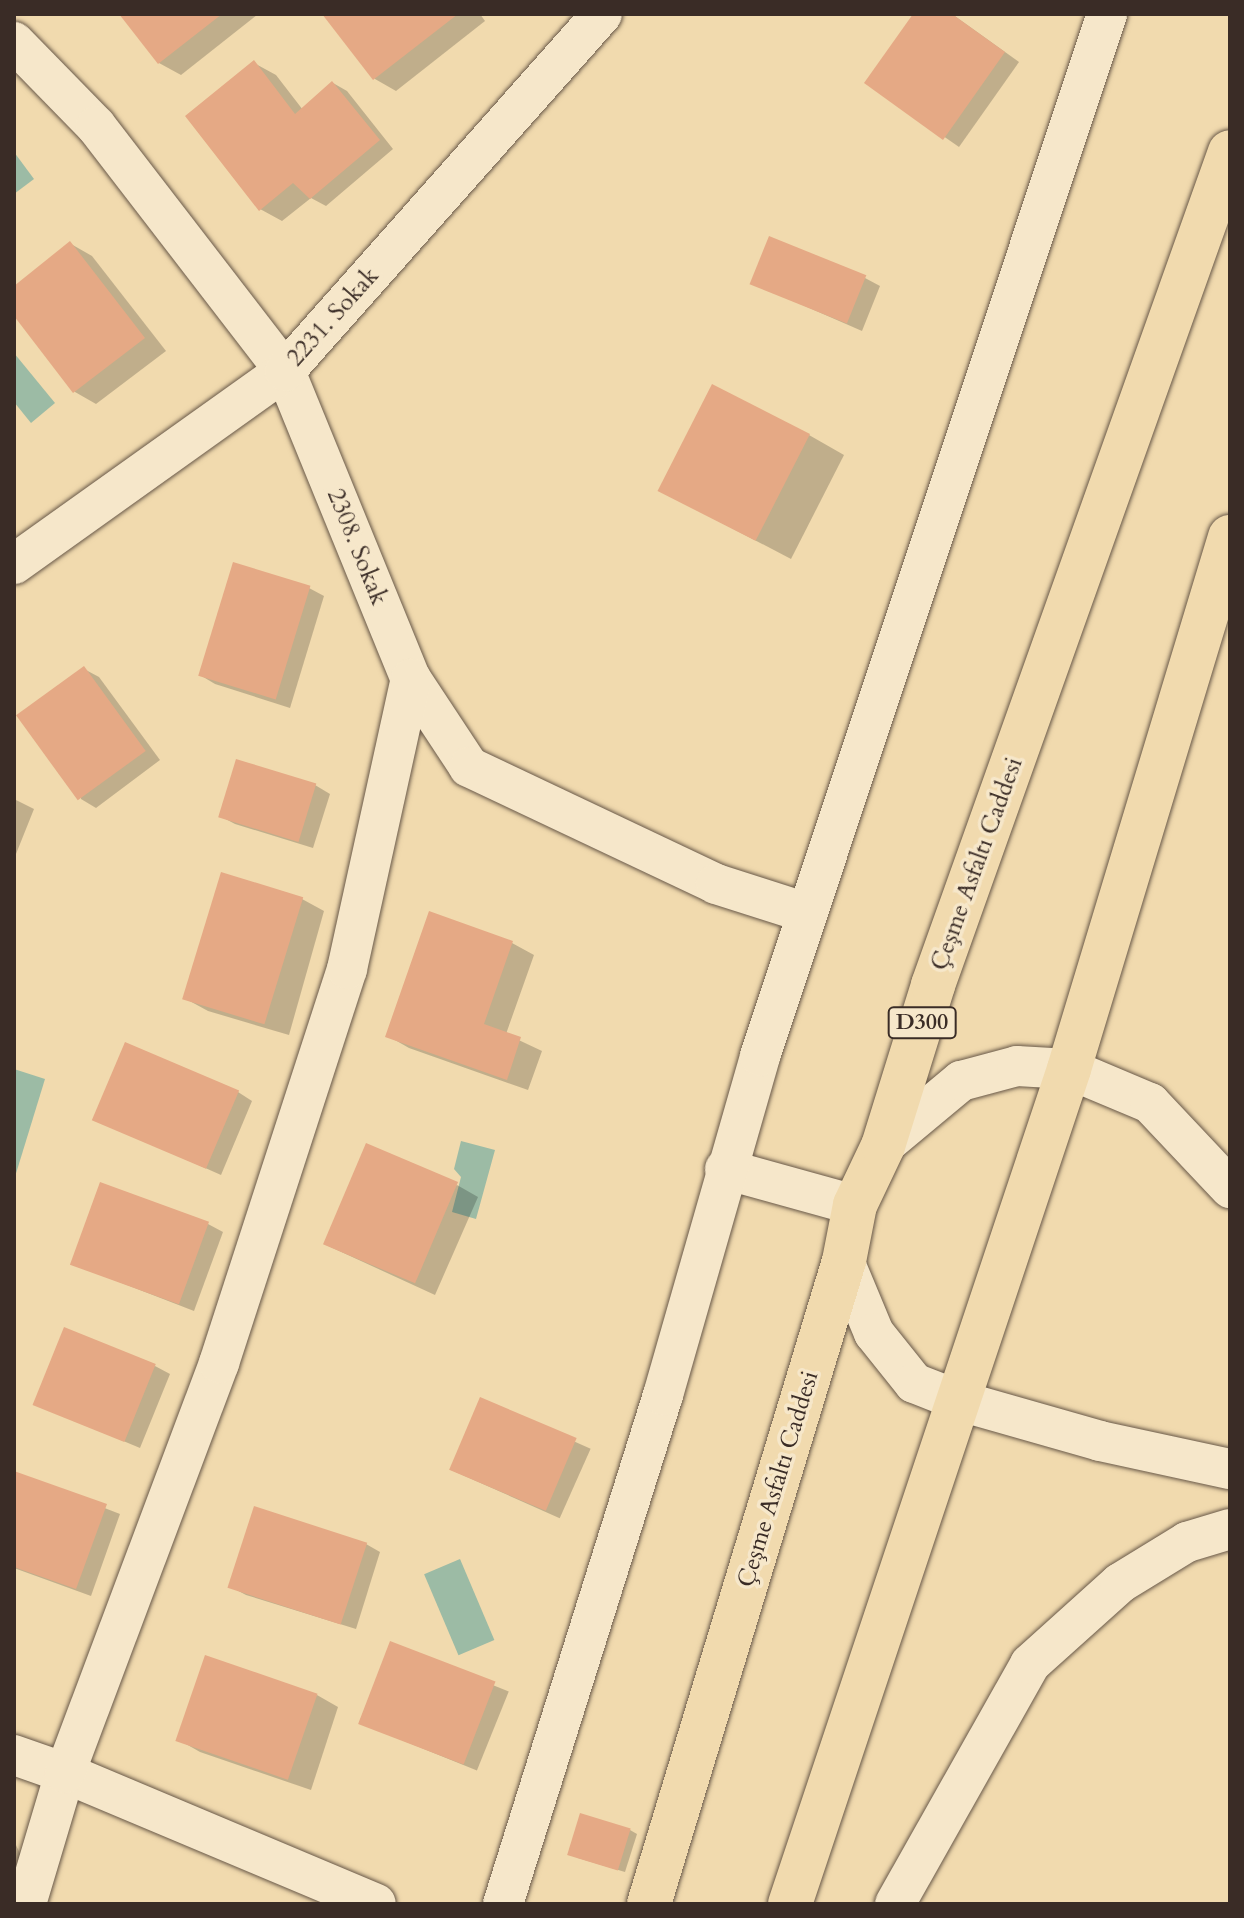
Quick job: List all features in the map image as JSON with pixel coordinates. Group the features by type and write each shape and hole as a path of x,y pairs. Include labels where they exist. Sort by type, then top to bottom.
{"highway":[{"name":"Çeşme Asfaltı Caddesi","path":"649,1904 844,1261 855,1205 883,1146 933,985 1230,152"},
{"path":"790,1904 1069,1069 1230,537"}],"street":[{"name":"2231. Sokak","path":"14,564 285,371 602,14"},
{"path":"503,1904 663,1395 725,1169 807,913 1107,14"},
{"name":"2308. Sokak","path":"14,42 96,126 285,371 411,679 469,767 716,884 807,913"},
{"path":"26,1904 65,1773 219,1363 342,985 411,679"},
{"path":"883,1146 961,1081 1017,1066 1069,1069 1150,1103 1230,1188"},
{"path":"725,1169 855,1205"},
{"path":"844,1261 874,1333 914,1383 960,1401 1100,1441 1230,1469"},
{"path":"895,1904 1030,1664 1120,1583 1187,1542 1230,1529"},
{"path":"14,1755 65,1773 376,1904"}],"shaded area":[{"path":"14,152 34,179 14,194"},
{"path":"14,353 55,403 31,423 14,402"},
{"path":"14,1069 45,1079 14,1180"},
{"path":"461,1141 495,1150 476,1219 452,1212 461,1177 454,1169"},
{"path":"460,1559 494,1640 458,1655 424,1574"}],"building":[{"path":"119,14 222,14 158,64"},
{"path":"322,14 458,14 373,80"},
{"path":"913,14 952,14 1005,52 943,140 864,83"},
{"path":"254,60 295,114 332,81 380,140 310,199 293,183 259,211 185,116"},
{"path":"769,236 866,275 847,324 750,284"},
{"path":"70,241 145,338 73,393 14,316 14,286"},
{"path":"712,384 810,434 756,541 658,491"},
{"path":"233,562 310,586 276,699 198,676"},
{"path":"84,666 146,751 78,800 16,715"},
{"path":"236,759 316,784 298,842 218,817"},
{"path":"221,872 303,897 264,1024 182,999"},
{"path":"429,911 513,941 484,1024 521,1037 507,1080 385,1037"},
{"path":"125,1042 239,1090 206,1169 92,1120"},
{"path":"366,1143 458,1182 415,1283 323,1244"},
{"path":"100,1182 209,1222 179,1304 70,1265"},
{"path":"64,1327 156,1364 124,1442 33,1405"},
{"path":"480,1397 577,1438 546,1511 449,1470"},
{"path":"14,1471 107,1504 76,1589 14,1567"},
{"path":"254,1506 367,1543 341,1625 227,1588"},
{"path":"390,1641 495,1681 464,1765 358,1724"},
{"path":"205,1655 318,1694 288,1780 175,1741"},
{"path":"580,1813 631,1828 618,1871 567,1855"}]}
